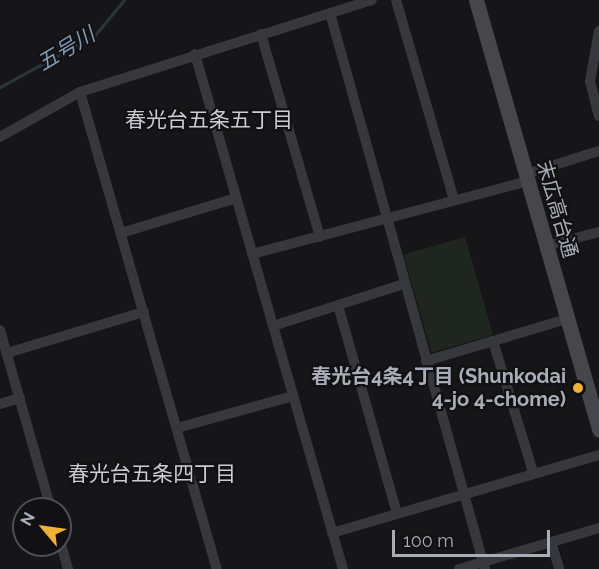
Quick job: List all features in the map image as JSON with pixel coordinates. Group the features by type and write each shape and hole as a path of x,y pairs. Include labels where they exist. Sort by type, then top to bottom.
{"street":[{"path":"0,137 80,92 372,0"},
{"path":"396,0 454,199"},
{"name":"末広高台通","path":"476,0 599,429"},
{"path":"330,13 462,494 484,566"},
{"path":"599,31 590,81 599,116"},
{"path":"261,34 320,237"},
{"path":"195,54 343,569"},
{"path":"80,92 217,569"},
{"path":"252,254 454,199 527,177 599,151"},
{"path":"121,233 236,198"},
{"path":"546,246 599,231"},
{"path":"273,326 404,284"},
{"path":"338,305 397,513"},
{"path":"7,353 144,312"},
{"path":"426,361 567,319"},
{"path":"0,330 48,497"},
{"path":"494,341 533,472"},
{"path":"177,428 293,396"},
{"path":"0,404 20,398"},
{"path":"332,533 533,472 599,455"},
{"path":"459,569 484,566 599,528"},
{"path":"551,542 560,569"}],"shaded area":[{"path":"465,237 493,335 432,353 403,255"}],"waterway":[{"name":"五号川","path":"0,87 95,35 124,0"}],"place":[{"name":"春光台4条4丁目 (Shunkodai 4-jo 4-chome)","path":"578,388"}],"district":[{"name":"春光台五条五丁目","path":"209,120"},
{"name":"春光台五条四丁目","path":"152,474"}]}
